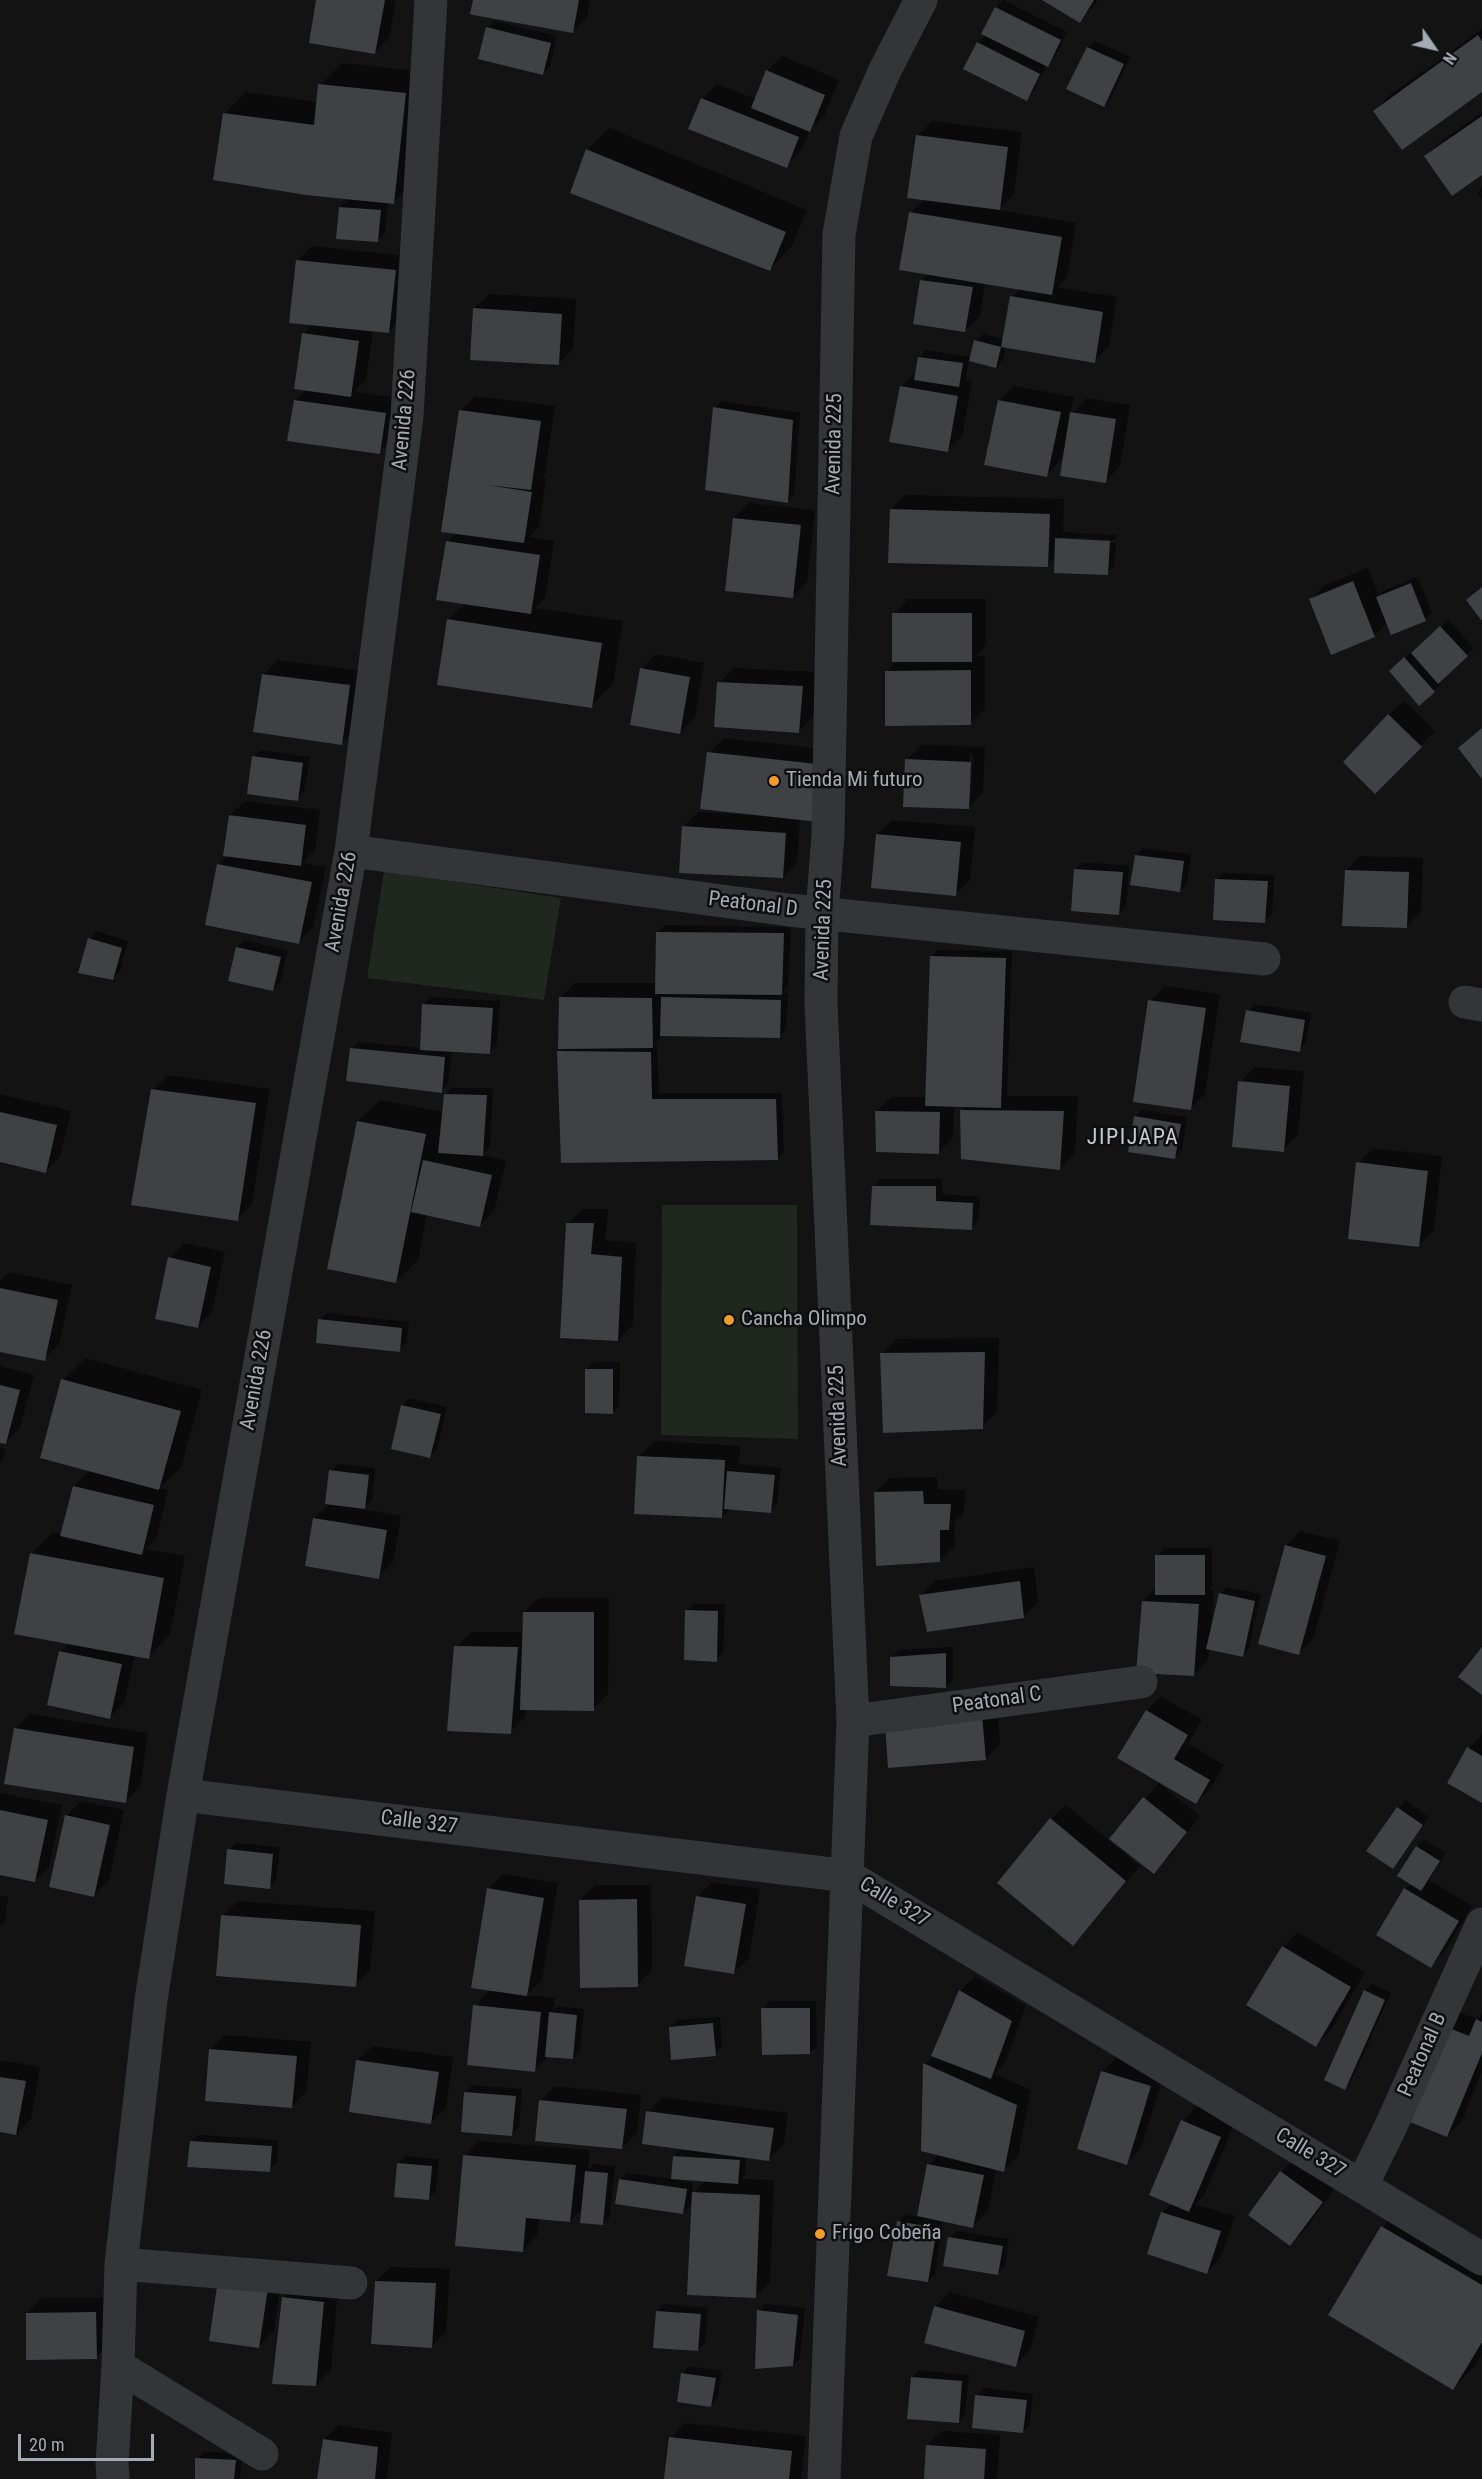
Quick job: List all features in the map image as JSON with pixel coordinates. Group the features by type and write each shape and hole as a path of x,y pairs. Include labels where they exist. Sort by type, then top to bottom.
{"street":[{"name":"Avenida 226","path":"113,2479 121,2264 151,2000 183,1795 351,851 407,416 431,0"},
{"name":"Avenida 225","path":"824,2479 852,1721 821,1004 822,913 828,834 839,234 856,136 885,70 921,0"},
{"name":"Peatonal D","path":"351,851 789,910 1264,959"},
{"name":"Peatonal C","path":"852,1721 1141,1682"},
{"name":"Calle 327","path":"183,1795 848,1876 1482,2259"},
{"name":"Peatonal B","path":"1362,2185 1482,1924"},
{"path":"121,2264 351,2283"},
{"path":"118,2366 262,2454"}],"shaded area":[{"path":"384,871 561,898 544,1000 367,978"},
{"name":"Cancha Olimpo","path":"662,1205 797,1205 798,1439 661,1435"}],"building":[{"path":"316,0 385,0 375,54 309,43"},
{"path":"473,0 579,0 573,33 473,15 470,14"},
{"path":"1042,0 1094,0 1080,23"},
{"path":"995,7 1061,40 1048,67 981,34"},
{"path":"486,27 551,43 543,75 478,59"},
{"path":"1478,35 1482,41 1482,92 1402,150 1373,111"},
{"path":"977,42 1040,74 1027,101 963,69"},
{"path":"1087,47 1124,64 1104,107 1066,89"},
{"path":"766,70 825,95 810,132 751,108"},
{"path":"318,84 406,93 394,204 306,195 213,180 223,113 314,125"},
{"path":"701,98 799,137 787,168 688,129"},
{"path":"1482,116 1482,175 1452,196 1424,156"},
{"path":"916,135 1008,147 1000,210 907,198"},
{"path":"586,149 786,232 770,271 570,193"},
{"path":"339,207 381,210 378,242 336,239"},
{"path":"909,212 1062,237 1052,295 899,270"},
{"path":"296,260 396,270 389,333 289,323"},
{"path":"920,280 973,287 965,332 913,324"},
{"path":"1010,296 1103,312 1095,363 1001,347"},
{"path":"473,308 562,314 559,365 470,360"},
{"path":"302,333 359,341 351,397 294,389"},
{"path":"974,340 1001,347 996,368 969,361"},
{"path":"918,357 963,363 959,387 914,380"},
{"path":"900,386 958,396 948,452 889,442"},
{"path":"294,400 386,413 380,454 287,441"},
{"path":"998,400 1061,412 1047,477 984,465"},
{"path":"713,407 793,420 788,503 705,490"},
{"path":"459,410 541,421 531,490 487,485 532,492 524,543 441,532"},
{"path":"1070,412 1116,419 1106,483 1060,476"},
{"path":"890,509 1050,514 1048,567 888,563"},
{"path":"733,518 801,525 793,598 725,591"},
{"path":"1055,538 1110,541 1108,575 1054,573"},
{"path":"446,541 540,555 531,614 436,600"},
{"path":"1353,581 1375,637 1331,655 1309,599"},
{"path":"1411,583 1426,621 1391,635 1376,597"},
{"path":"1482,587 1482,621 1466,600"},
{"path":"892,613 972,613 972,662 892,662"},
{"path":"447,619 602,643 592,708 437,685"},
{"path":"1440,626 1468,656 1438,684 1411,653"},
{"path":"1404,657 1435,692 1419,706 1389,671"},
{"path":"640,668 690,677 680,734 630,725"},
{"path":"971,670 971,725 885,726 885,671"},
{"path":"262,674 350,685 342,745 253,732"},
{"path":"717,682 803,686 799,733 714,727"},
{"path":"1388,714 1422,747 1375,794 1343,762"},
{"path":"1482,728 1482,779 1458,748"},
{"path":"707,752 826,765 819,822 700,809"},
{"path":"252,756 303,763 298,801 247,794"},
{"path":"905,759 971,762 969,809 903,807"},
{"path":"229,815 306,825 301,866 223,856"},
{"path":"682,826 786,833 783,878 679,873"},
{"path":"876,834 961,842 956,896 871,888"},
{"path":"1135,855 1184,861 1180,892 1130,885"},
{"path":"217,864 312,882 299,944 205,925"},
{"path":"1074,869 1123,872 1119,915 1071,911"},
{"path":"1345,870 1409,872 1407,928 1342,926"},
{"path":"1215,879 1268,881 1265,923 1213,920"},
{"path":"656,932 784,933 782,995 655,994"},
{"path":"88,938 122,948 113,980 78,973"},
{"path":"236,947 281,957 273,991 228,981"},
{"path":"930,956 1006,958 1001,1108 925,1106"},
{"path":"559,997 652,998 653,1048 558,1049"},
{"path":"661,997 781,1000 780,1038 660,1036"},
{"path":"1148,1000 1206,1008 1191,1110 1133,1102"},
{"path":"422,1004 493,1008 490,1054 420,1050"},
{"path":"1246,1010 1305,1020 1300,1052 1240,1042"},
{"path":"350,1048 445,1057 442,1093 346,1081"},
{"path":"557,1051 651,1052 652,1099 776,1099 778,1160 561,1163"},
{"path":"1238,1081 1290,1086 1284,1152 1232,1147"},
{"path":"151,1089 256,1103 238,1221 131,1205"},
{"path":"444,1094 487,1095 483,1156 438,1153"},
{"path":"960,1110 1064,1111 1060,1170 961,1159"},
{"path":"875,1111 940,1112 939,1154 876,1152"},
{"path":"0,1112 57,1125 46,1173 0,1162"},
{"path":"1134,1116 1181,1124 1175,1159 1128,1152"},
{"path":"357,1121 426,1134 396,1283 327,1269"},
{"path":"423,1160 492,1175 480,1227 411,1212"},
{"path":"1356,1162 1428,1171 1419,1247 1348,1239"},
{"path":"872,1186 936,1186 936,1201 973,1203 972,1230 870,1225"},
{"path":"566,1223 594,1223 591,1254 622,1257 618,1341 560,1338"},
{"path":"168,1257 211,1267 198,1328 155,1319"},
{"path":"0,1288 58,1300 45,1361 0,1352"},
{"path":"318,1319 402,1328 400,1352 316,1343"},
{"path":"985,1352 983,1429 883,1433 880,1353"},
{"path":"585,1369 613,1369 613,1414 585,1413"},
{"path":"61,1379 181,1411 159,1490 40,1458"},
{"path":"0,1385 20,1390 6,1444 0,1443"},
{"path":"401,1405 441,1414 430,1458 391,1449"},
{"path":"637,1456 725,1460 722,1518 634,1514"},
{"path":"329,1470 369,1475 365,1509 325,1504"},
{"path":"727,1471 775,1475 771,1513 724,1509"},
{"path":"73,1486 154,1505 142,1555 60,1536"},
{"path":"923,1491 924,1504 951,1504 949,1530 940,1530 940,1562 876,1566 874,1492"},
{"path":"313,1518 387,1530 379,1579 305,1566"},
{"path":"1285,1545 1326,1556 1299,1655 1258,1644"},
{"path":"30,1553 164,1578 149,1659 14,1634"},
{"path":"1155,1555 1205,1555 1205,1595 1155,1595"},
{"path":"1020,1581 1024,1618 927,1632 919,1595"},
{"path":"1219,1593 1255,1601 1243,1657 1206,1649"},
{"path":"1142,1601 1199,1604 1194,1676 1136,1673"},
{"path":"685,1610 718,1611 717,1662 684,1660"},
{"path":"523,1612 594,1612 594,1711 520,1710"},
{"path":"454,1646 518,1647 511,1734 447,1731"},
{"path":"1482,1647 1482,1695 1458,1677"},
{"path":"59,1651 122,1664 110,1719 47,1705"},
{"path":"946,1653 946,1688 890,1686 890,1657"},
{"path":"1146,1710 1188,1735 1174,1759 1210,1780 1196,1804 1117,1758"},
{"path":"982,1716 986,1760 888,1768 885,1724"},
{"path":"14,1728 134,1747 126,1803 4,1784"},
{"path":"1467,1747 1482,1756 1482,1803 1447,1783"},
{"path":"1143,1797 1187,1832 1154,1874 1109,1839"},
{"path":"1397,1807 1423,1825 1393,1869 1366,1851"},
{"path":"0,1810 48,1820 35,1882 0,1875"},
{"path":"65,1815 110,1825 94,1897 49,1887"},
{"path":"1050,1818 1126,1881 1073,1946 997,1883"},
{"path":"1416,1846 1440,1861 1421,1891 1397,1876"},
{"path":"227,1849 273,1854 270,1889 224,1884"},
{"path":"487,1888 544,1898 527,1996 471,1988"},
{"path":"1404,1888 1459,1921 1431,1968 1376,1935"},
{"path":"696,1896 746,1904 734,1974 684,1966"},
{"path":"637,1899 638,1987 580,1988 579,1900"},
{"path":"221,1915 361,1925 356,1987 216,1976"},
{"path":"1282,1946 1351,1987 1316,2047 1246,2005"},
{"path":"959,1990 1012,2021 991,2079 931,2056"},
{"path":"1364,1990 1385,2000 1345,2090 1324,2080"},
{"path":"473,2005 541,2012 535,2072 467,2065"},
{"path":"761,2008 810,2008 810,2054 762,2055"},
{"path":"549,2012 577,2015 573,2059 545,2057"},
{"path":"1476,2019 1482,2022 1482,2053 1447,2137 1405,2120 1444,2026 1469,2036"},
{"path":"713,2023 716,2056 671,2060 669,2027"},
{"path":"209,2049 297,2056 292,2108 205,2101"},
{"path":"356,2060 439,2072 431,2124 349,2112"},
{"path":"923,2063 1017,2105 1004,2172 921,2151"},
{"path":"1101,2071 1151,2086 1127,2165 1077,2149"},
{"path":"0,2077 26,2081 16,2135 0,2132"},
{"path":"464,2092 516,2096 512,2136 461,2132"},
{"path":"539,2100 627,2109 622,2149 535,2141"},
{"path":"646,2111 774,2128 769,2161 642,2144"},
{"path":"1181,2120 1221,2137 1189,2212 1149,2195"},
{"path":"190,2141 272,2146 270,2172 187,2167"},
{"path":"463,2155 576,2165 570,2222 526,2218 523,2252 455,2246"},
{"path":"673,2156 740,2160 738,2184 671,2179"},
{"path":"397,2163 432,2166 429,2200 394,2197"},
{"path":"927,2164 984,2175 973,2228 917,2216"},
{"path":"585,2171 608,2173 603,2225 580,2223"},
{"path":"1280,2171 1323,2202 1290,2246 1248,2215"},
{"path":"619,2179 687,2189 683,2214 615,2204"},
{"path":"692,2192 760,2195 756,2298 687,2295"},
{"path":"1161,2212 1221,2231 1207,2274 1147,2254"},
{"path":"897,2221 937,2228 928,2282 887,2276"},
{"path":"1381,2226 1482,2285 1482,2342 1453,2390 1328,2315"},
{"path":"948,2237 1003,2246 998,2275 943,2266"},
{"path":"218,2280 268,2288 259,2348 209,2341"},
{"path":"375,2281 436,2283 432,2348 371,2344"},
{"path":"282,2297 324,2302 316,2386 272,2384"},
{"path":"934,2306 1025,2331 1016,2367 924,2343"},
{"path":"757,2310 798,2315 793,2366 755,2369"},
{"path":"656,2311 701,2314 698,2351 653,2348"},
{"path":"96,2312 97,2359 26,2360 26,2313"},
{"path":"681,2373 716,2378 711,2407 677,2402"},
{"path":"911,2377 962,2381 959,2423 907,2419"},
{"path":"975,2395 1027,2400 1023,2433 972,2428"},
{"path":"669,2437 792,2451 789,2479 664,2479"},
{"path":"323,2439 378,2447 375,2479 317,2479"},
{"path":"926,2445 986,2449 984,2479 924,2479"},
{"path":"195,2458 236,2460 234,2479 195,2479"}],"place":[{"name":"Tienda Mi futuro","path":"774,781"},
{"name":"Cancha Olimpo","path":"729,1320"},
{"name":"Frigo Cobeña","path":"820,2234"}],"district":[{"name":"JIPIJAPA","path":"1133,1138"}]}
